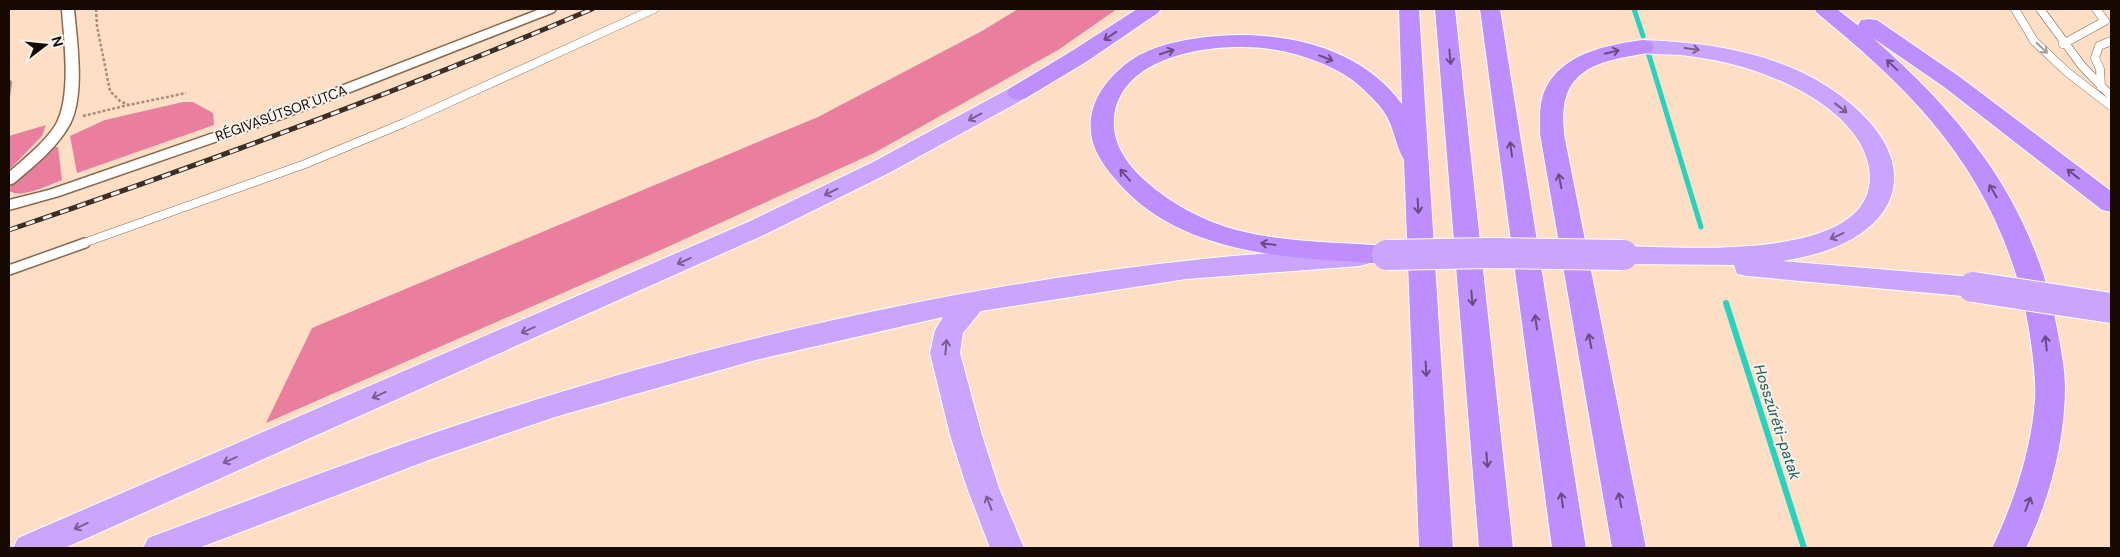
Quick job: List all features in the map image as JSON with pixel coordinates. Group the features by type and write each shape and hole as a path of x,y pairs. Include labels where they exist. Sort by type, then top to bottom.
{"highway":[{"path":"30,548 757,228 880,168 1018,94 1151,9"},
{"path":"1409,9 1436,548"},
{"path":"1445,9 1496,548"},
{"path":"1490,9 1568,548"},
{"path":"1824,9 1873,47 1902,75 1954,134 1977,164 2021,244 2031,274 2046,337 2050,392 2046,431 2036,484 2009,548"},
{"path":"1843,9 1952,82 2111,204"},
{"path":"1387,255 1264,244 1232,237 1181,218 1147,197 1122,172 1111,156 1104,138 1100,124 1102,110 1108,96 1118,82 1150,57 1178,48 1207,43 1237,41 1294,47 1342,64 1361,76 1392,107 1415,158"},
{"path":"160,548 256,513 369,467 539,410 737,354 899,316 972,302 1189,270 1387,255 1489,253 1623,256 1737,256 1770,253 1820,243 1841,235 1866,217 1881,194 1882,165 1875,148 1854,119 1840,107 1806,85 1767,67 1728,56 1676,47 1643,47 1613,51 1580,64 1560,84 1552,106 1552,134 1629,548"},
{"path":"1623,256 1973,287 2111,308"},
{"path":"972,302 949,330 945,353 966,435 983,488 1007,548"},
{"path":"1422,548 1431,457"}],"street":[{"path":"9,180 52,138 68,114 70,43 68,9"},
{"name":"RÉGIVASÚTSOR UTCA","path":"9,204 54,193 279,115 550,9"}],"lane":[{"path":"9,270 323,156 404,123 654,9"},
{"path":"2014,9 2034,41 2067,72 2111,106"},
{"path":"2040,9 2063,44 2111,96"},
{"path":"2063,44 2105,21 2096,9"},
{"path":"2101,87 2100,69 2095,58 2099,46 2111,41"}],"path":[{"path":"96,9 97,26 110,91 120,101 129,105"},
{"path":"65,119 93,115 186,92"}],"shaded area":[{"path":"1018,9 1117,9 1058,50 874,153 663,249 266,423 312,328 818,117 982,31"},
{"path":"183,102 193,102 213,113 214,125 77,173 70,136 105,120"},
{"path":"46,125 42,136 9,170 9,136"},
{"path":"58,147 62,180 28,192 15,193 9,191 11,185 50,148"}],"waterway":[{"name":"Hosszúréti-patak","path":"1634,9 1643,36"},
{"name":"Hosszúréti-patak","path":"1648,52 1701,227"},
{"name":"Hosszúréti-patak","path":"1726,303 1804,548"}],"railway":[{"path":"9,230 303,125 448,69 592,9"}]}
